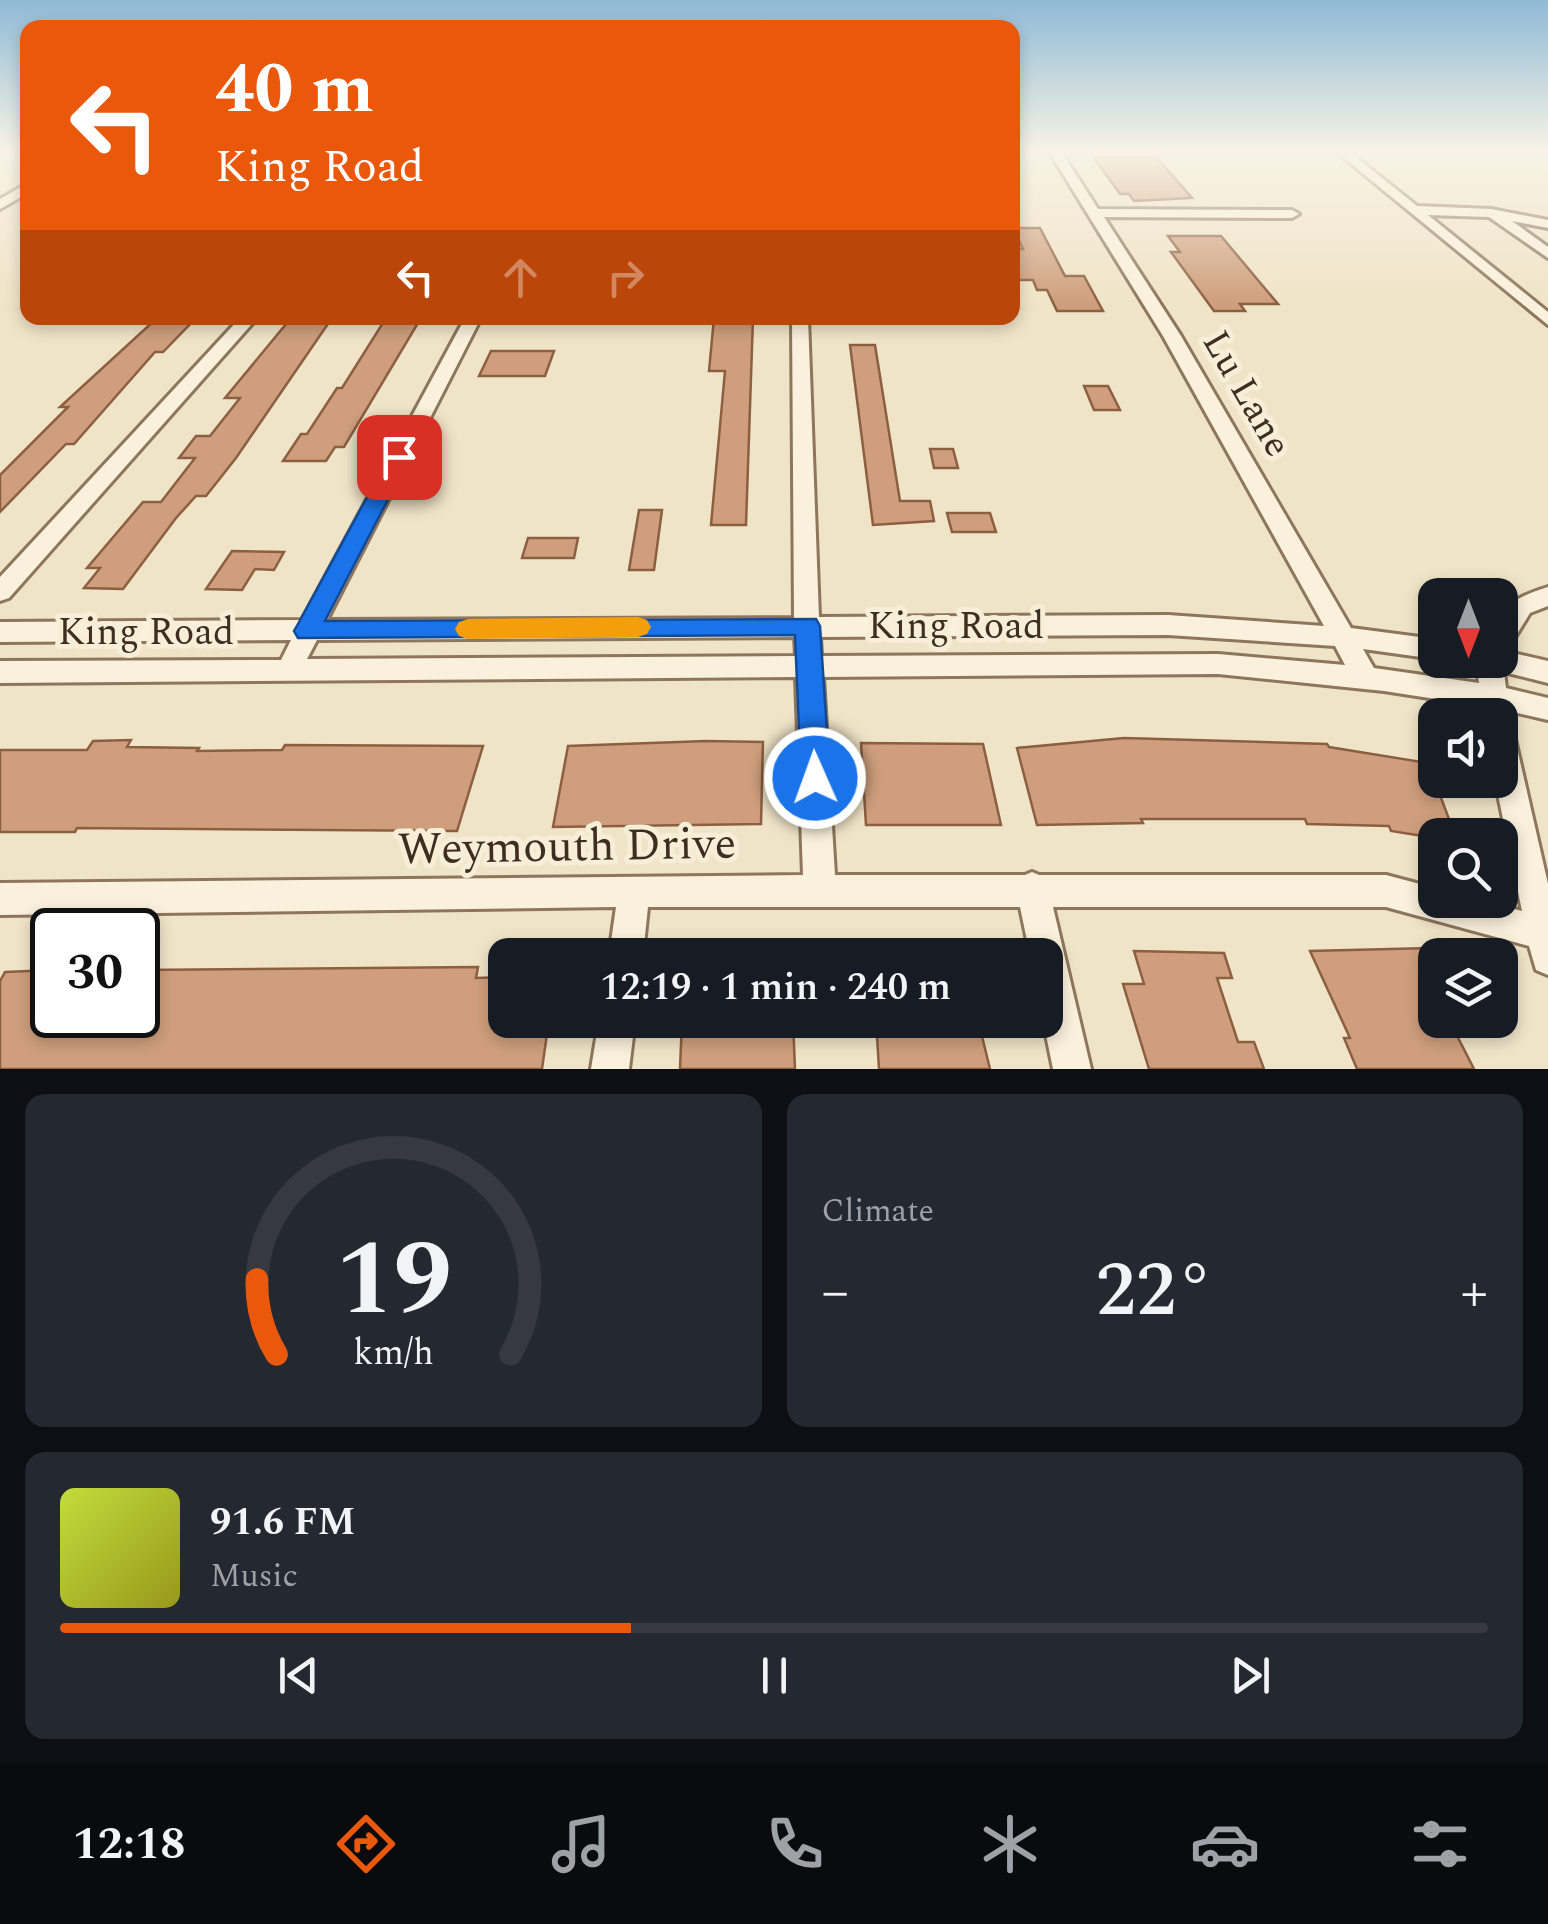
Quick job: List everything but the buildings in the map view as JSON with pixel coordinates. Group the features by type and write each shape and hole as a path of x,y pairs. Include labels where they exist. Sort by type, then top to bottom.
{"street":[{"name":"Lu Lane","path":"1088,203 1172,336 1365,676"},
{"path":"1405,203 1548,320"},
{"path":"1414,210 1492,213 1548,224"},
{"path":"1094,213 1292,214"},
{"path":"1492,213 1548,254"},
{"path":"0,592 243,325"},
{"path":"289,670 469,325"},
{"path":"800,325 820,890"},
{"path":"1518,611 1521,606 1548,596"},
{"name":"King Road","path":"0,632 1168,626 1418,647"},
{"name":"King Road","path":"0,672 1218,664 1365,676 1463,698"},
{"path":"1518,665 1548,672"},
{"name":"King Road","path":"1518,707 1548,709"},
{"path":"1514,798 1546,942"},
{"path":"1032,888 1072,1069"},
{"path":"628,938 634,890"},
{"name":"Weymouth Drive","path":"0,899 634,890 1386,890 1546,942"},
{"path":"610,1069 614,1038"}],"slow traffic":[{"path":"468,629 638,627"}],"route":[{"path":"399,457 307,631 808,626 815,778"}]}
